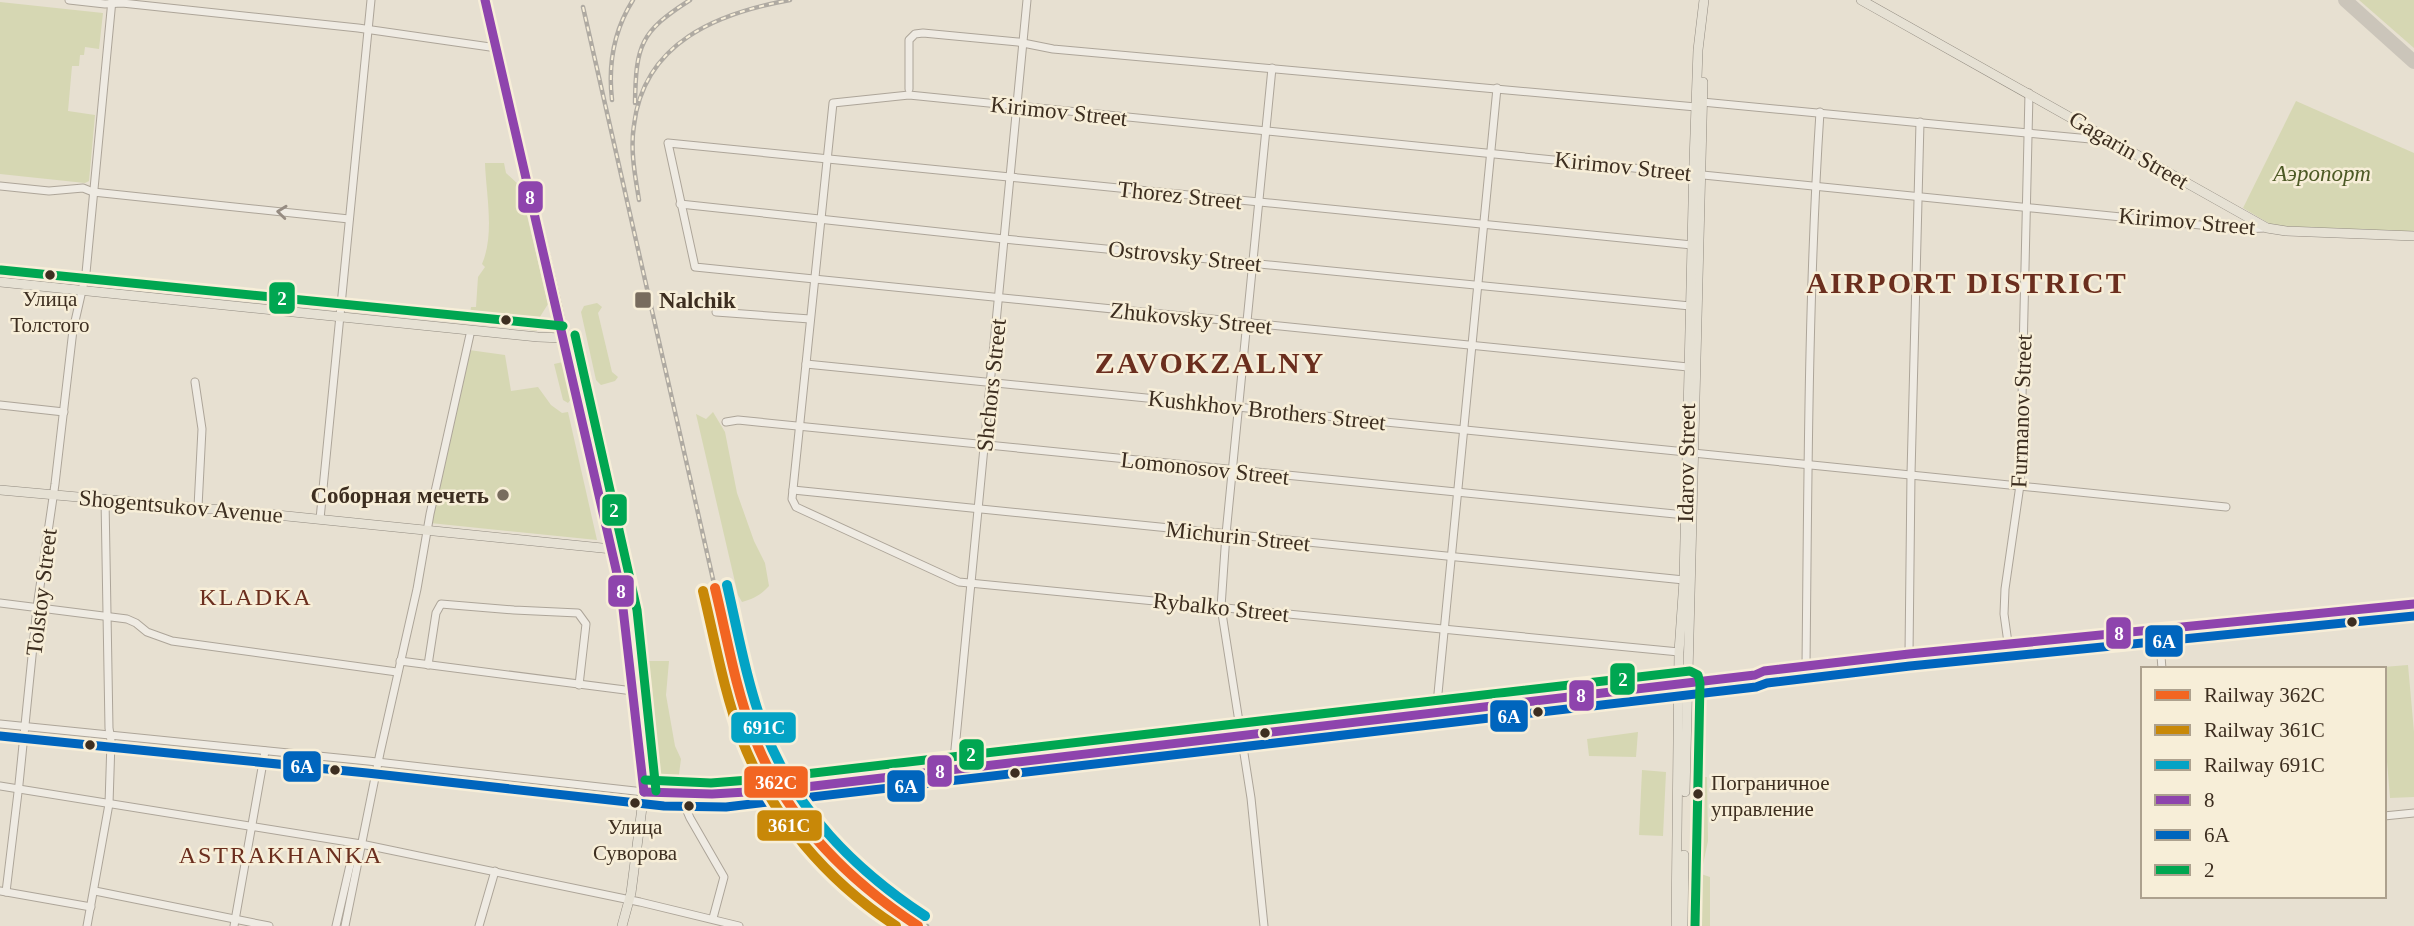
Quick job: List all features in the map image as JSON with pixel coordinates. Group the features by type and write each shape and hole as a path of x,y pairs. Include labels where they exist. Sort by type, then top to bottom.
{"main road":[{"path":"485,0 625,613 644,792 630,900 622,926"},
{"name":"Idarov Street","path":"1676,926 1699,50 1704,0"},
{"name":"Idarov Street","path":"1699,104 1710,0"},
{"name":"Gagarin Street","path":"1861,0 2267,228"},
{"name":"Idarov Street","path":"1682,926 1684,684 1679,652 1689,452 1688,367 1697,174"},
{"name":"Kirimov Street","path":"2267,228 2414,236"},
{"path":"0,282 563,338"},
{"name":"Shogentsukov Avenue","path":"0,490 612,549"},
{"path":"644,792 725,795 763,791 2009,647 2414,604"},
{"path":"2160,632 2414,610"},
{"path":"1755,676 1764,671 1909,654 2009,647"}],"street":[{"path":"69,0 206,11 367,29 497,48"},
{"path":"320,519 371,0"},
{"name":"Shchors Street","path":"953,769 1027,0"},
{"name":"Tolstoy Street","path":"3,892 19,789 37,607 54,494 73,330 86,273 112,2"},
{"path":"909,89 909,40 915,34 923,33 1053,49 1497,88 1820,112 2101,140 2107,138"},
{"path":"1264,926 1251,798 1221,607 1272,68"},
{"path":"1436,714 1497,88"},
{"name":"Furmanov Street","path":"2009,647 2004,614 2020,485 2029,93"},
{"name":"Kirimov Street","path":"827,160 833,103 909,95 2240,229 2267,228"},
{"path":"1806,666 1808,464 1820,112"},
{"path":"1909,654 1920,122"},
{"name":"Thorez Street","path":"680,204 668,143 1692,246"},
{"path":"793,490 827,160"},
{"path":"0,186 50,191 83,188 93,192 349,219"},
{"name":"Ostrovsky Street","path":"680,204 1004,239 1690,306"},
{"name":"Zhukovsky Street","path":"680,204 695,267 1688,367"},
{"path":"716,312 810,319"},
{"path":"345,926 471,330"},
{"name":"Kushkhov Brothers Street","path":"806,364 2226,507"},
{"path":"195,382 202,429 198,507"},
{"path":"0,405 64,412"},
{"name":"Lomonosov Street","path":"726,422 738,420 1685,515"},
{"name":"Michurin Street","path":"793,490 1684,580"},
{"name":"Rybalko Street","path":"793,490 793,503 806,513 955,580 1679,652"},
{"path":"87,926 109,804 111,734 105,499"},
{"path":"0,603 132,620 147,632 172,641 397,672"},
{"path":"428,665 437,607 441,604 578,613 586,624 579,685"},
{"path":"2160,632 2162,667"},
{"path":"400,661 633,691"},
{"path":"0,724 644,792"},
{"path":"234,922 265,751"},
{"path":"0,786 360,845 630,900 739,926"},
{"path":"680,795 724,877 717,921"},
{"path":"2386,816 2414,813"},
{"path":"336,926 353,852 360,845"},
{"path":"479,926 495,872"},
{"path":"95,891 234,922 269,926"},
{"path":"3,892 91,907"}],"green space":[{"path":"2359,0 2414,0 2414,48"},
{"path":"0,2 103,13 99,49 85,47 84,55 80,55 79,66 72,66 68,111 95,115 89,181 85,183 0,174"},
{"name":"Аэропорт","path":"2296,101 2414,153 2414,232 2281,227 2270,224 2243,208"},
{"path":"485,163 504,163 506,173 520,186 548,304 538,320 537,331 469,322 471,307 476,307 478,277 485,267 482,264 488,240"},
{"path":"597,303 602,307 598,313 612,372 618,377 615,381 601,385 596,380 581,312 584,306"},
{"path":"469,350 505,355 511,391 538,387 551,405 562,413 568,412 597,540 430,523"},
{"path":"563,362 571,399 568,403 563,400 554,364"},
{"path":"713,412 725,432 737,493 765,563 769,586 757,596 742,602 738,595 696,414 706,419"},
{"path":"633,661 669,661 666,695 675,746 681,759 677,789 659,786 647,773"},
{"path":"2408,665 2414,732 2414,797 2390,798 2386,749 2386,667 2383,667"},
{"path":"1638,732 1636,757 1589,756 1587,739"},
{"path":"1642,770 1666,772 1663,836 1639,835"},
{"path":"1692,770 1702,777 1707,777 1708,841 1701,874 1710,877 1710,926 1689,926"}],"taxiway":[{"path":"2345,0 2414,62"}],"railway":[{"path":"612,100 614,48 621,23 633,0"},
{"path":"635,103 637,67 644,42 660,21 690,0"},
{"path":"639,200 633,162 633,134 641,96 652,72 669,52 712,23 737,13 790,0"},
{"path":"583,7 715,588"},
{"path":"720,591 730,616"},
{"path":"756,730 787,790 825,843 871,888 927,926"}],"rail line":[{"name":"691С","path":"727,585 758,712 792,786 851,858 925,916"},
{"name":"362С","path":"715,588 747,716 766,764 782,792 800,819 842,866 918,926"},
{"name":"361С","path":"703,591 736,722 754,768 769,795 804,845 825,868 847,889 896,926"}],"transit line":[{"name":"8","path":"485,0 621,591 644,792"},
{"name":"2","path":"1,270 563,326"},
{"name":"2","path":"575,335 637,610 656,791"},
{"name":"8","path":"644,792 712,794 780,790 1755,675 1764,671 1909,654 2414,604"},
{"name":"6А","path":"0,736 664,806 726,807 1756,687 1767,683 1910,666 2414,616"},
{"name":"2","path":"645,780 711,783 762,779 1690,671 1698,675 1700,683 1695,926"}],"place":[{"name":"Улица Толстого","path":"50,275"},
{"name":"Nalchik","path":"643,300"},
{"name":"Соборная мечеть","path":"503,495"},
{"name":"Пограничное управление","path":"1698,794"},
{"name":"Улица Суворова","path":"635,803"}],"district":[{"name":"AIRPORT DISTRICT","path":"1967,283"},
{"name":"ZAVOKZALNY","path":"1210,363"},
{"name":"KLADKA","path":"256,597"},
{"name":"ASTRAKHANKA","path":"281,855"}]}
